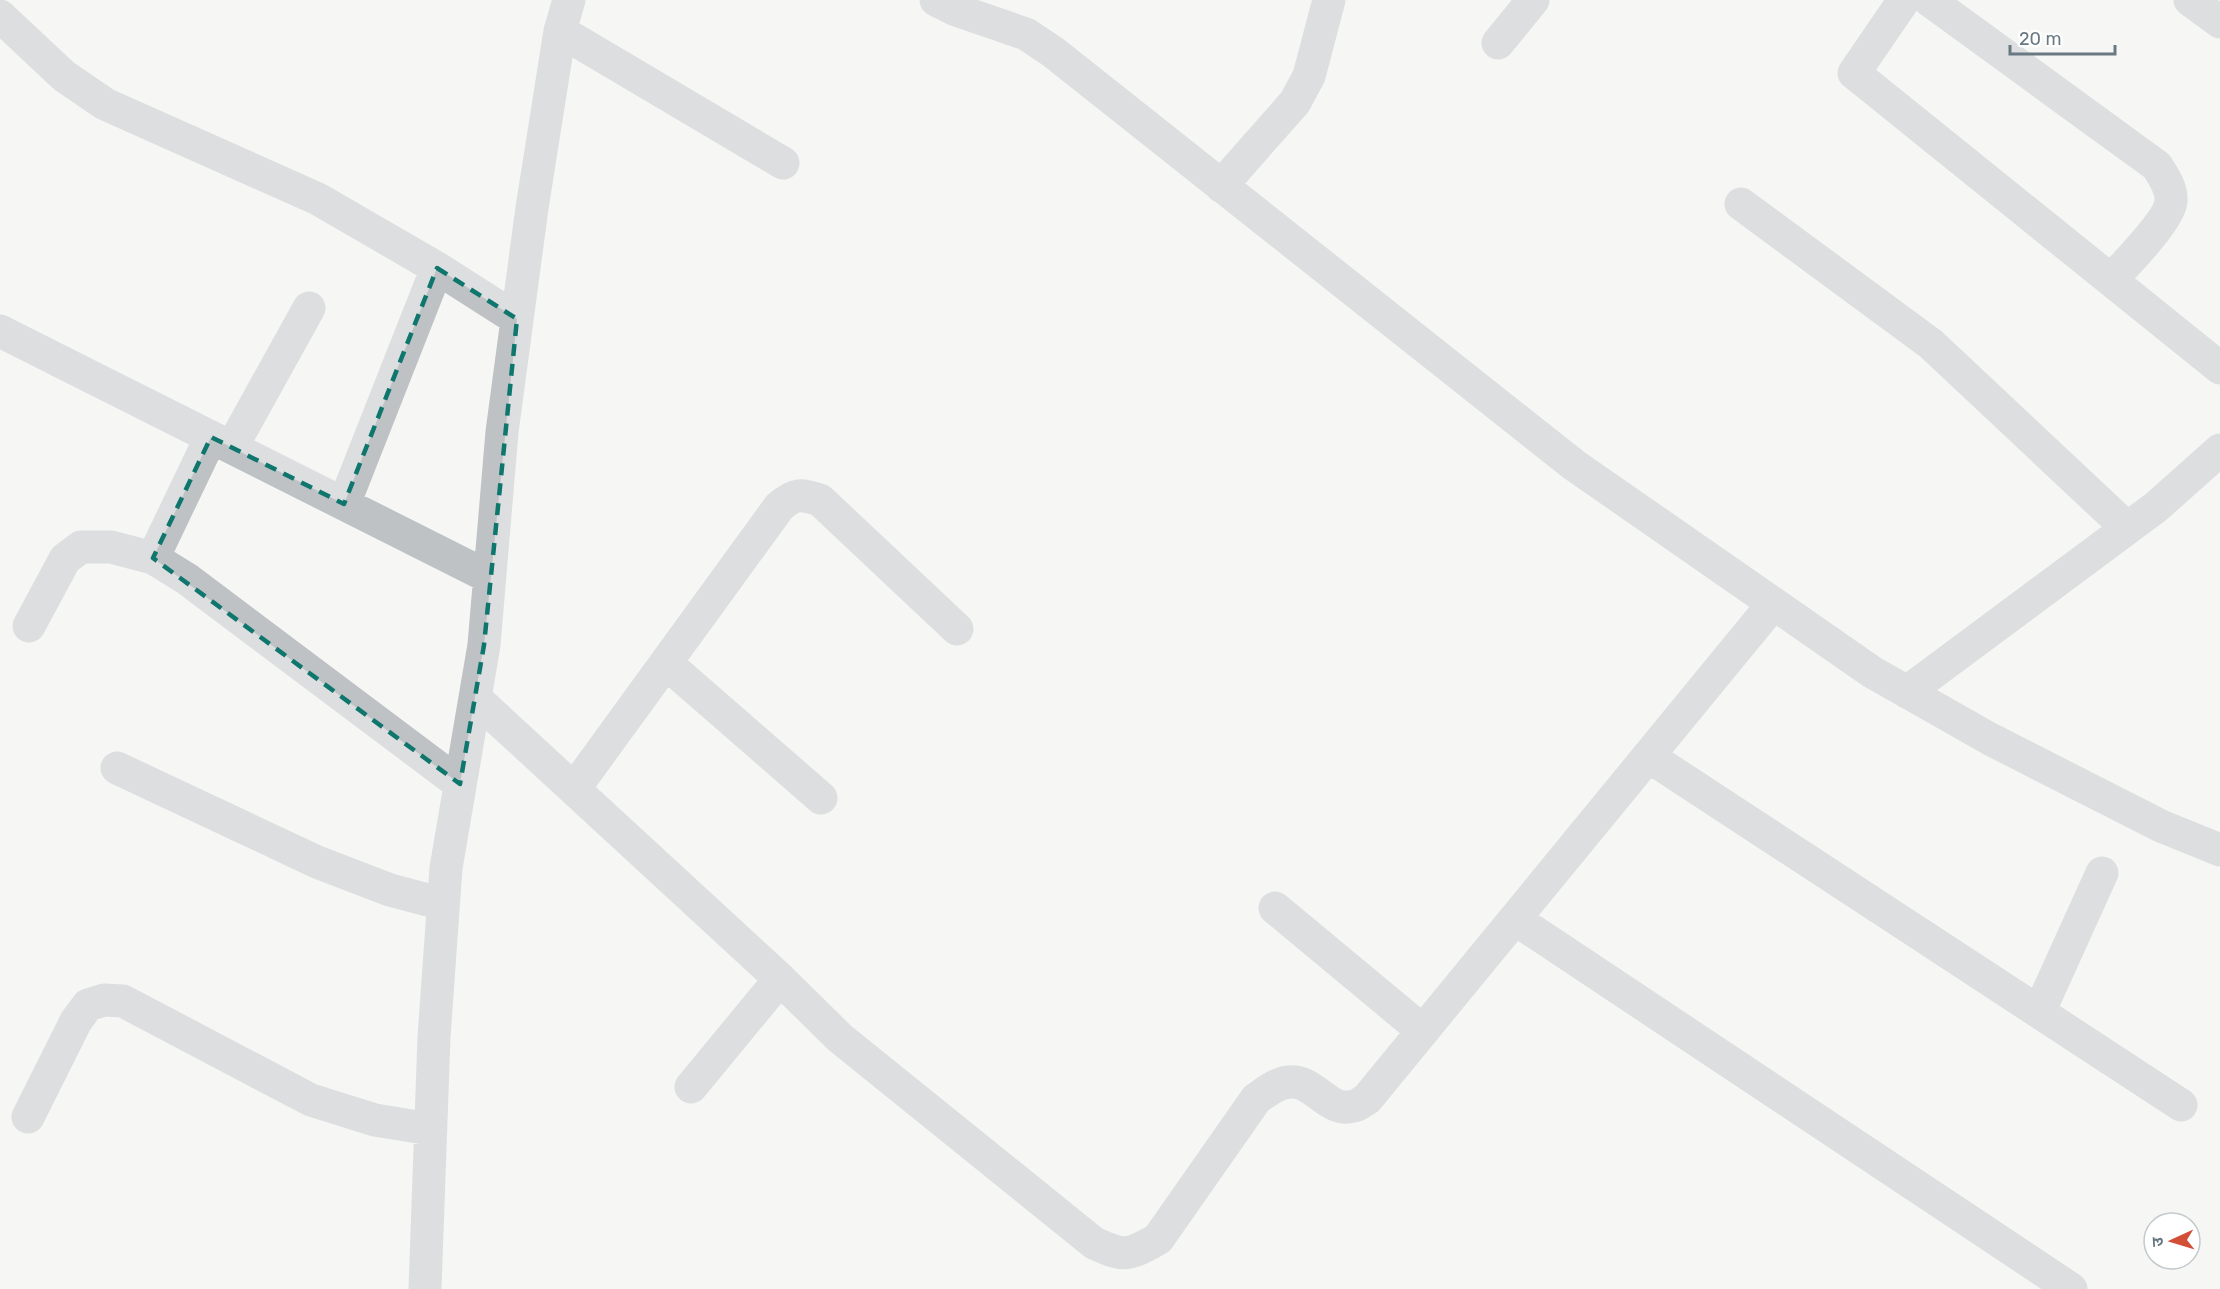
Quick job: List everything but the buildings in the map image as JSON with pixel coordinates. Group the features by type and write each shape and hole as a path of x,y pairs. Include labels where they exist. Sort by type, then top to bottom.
{"street":[{"path":"425,1289 430,1129 446,868 484,645 502,432 517,319 560,31 569,0"},
{"path":"936,0 956,10 1026,34 1044,46 1574,465 1872,672 2010,749 2161,826 2220,850"},
{"path":"1221,186 1295,102 1309,76 1329,0"},
{"path":"1498,43 1533,0"},
{"path":"1904,0 1854,73 2220,368"},
{"path":"1929,0 2157,166 2168,183 2171,201 2166,216 2112,280"},
{"path":"2190,0 2220,22"},
{"path":"0,16 64,76 105,104 318,199 437,268 517,319"},
{"path":"560,31 783,163"},
{"path":"1741,204 1931,344 2127,528"},
{"path":"344,504 437,268"},
{"path":"153,558 221,442 309,308"},
{"path":"0,331 489,577"},
{"path":"1908,692 2156,507 2220,450"},
{"path":"574,789 779,507 792,496 805,495 820,500 957,629"},
{"path":"29,626 65,560 81,547 111,548 153,558 187,579 460,784"},
{"path":"475,698 849,1045 1094,1242 1117,1253 1138,1251 1158,1239 1256,1099 1277,1084 1296,1081 1311,1086 1329,1102 1342,1107 1354,1106 1367,1099 1773,604"},
{"path":"666,663 821,798"},
{"path":"1648,756 2181,1104"},
{"path":"117,768 328,867 390,890 443,904"},
{"path":"2039,1012 2102,873"},
{"path":"1275,908 1423,1031"},
{"path":"1515,919 2071,1289"},
{"path":"691,1087 780,979"},
{"path":"28,1117 76,1021 88,1005 104,1000 123,1001 311,1100 375,1120 430,1129"}],"highlighted area":[{"path":"437,268 517,319 484,645 460,784 153,558 211,437 344,504"}]}
